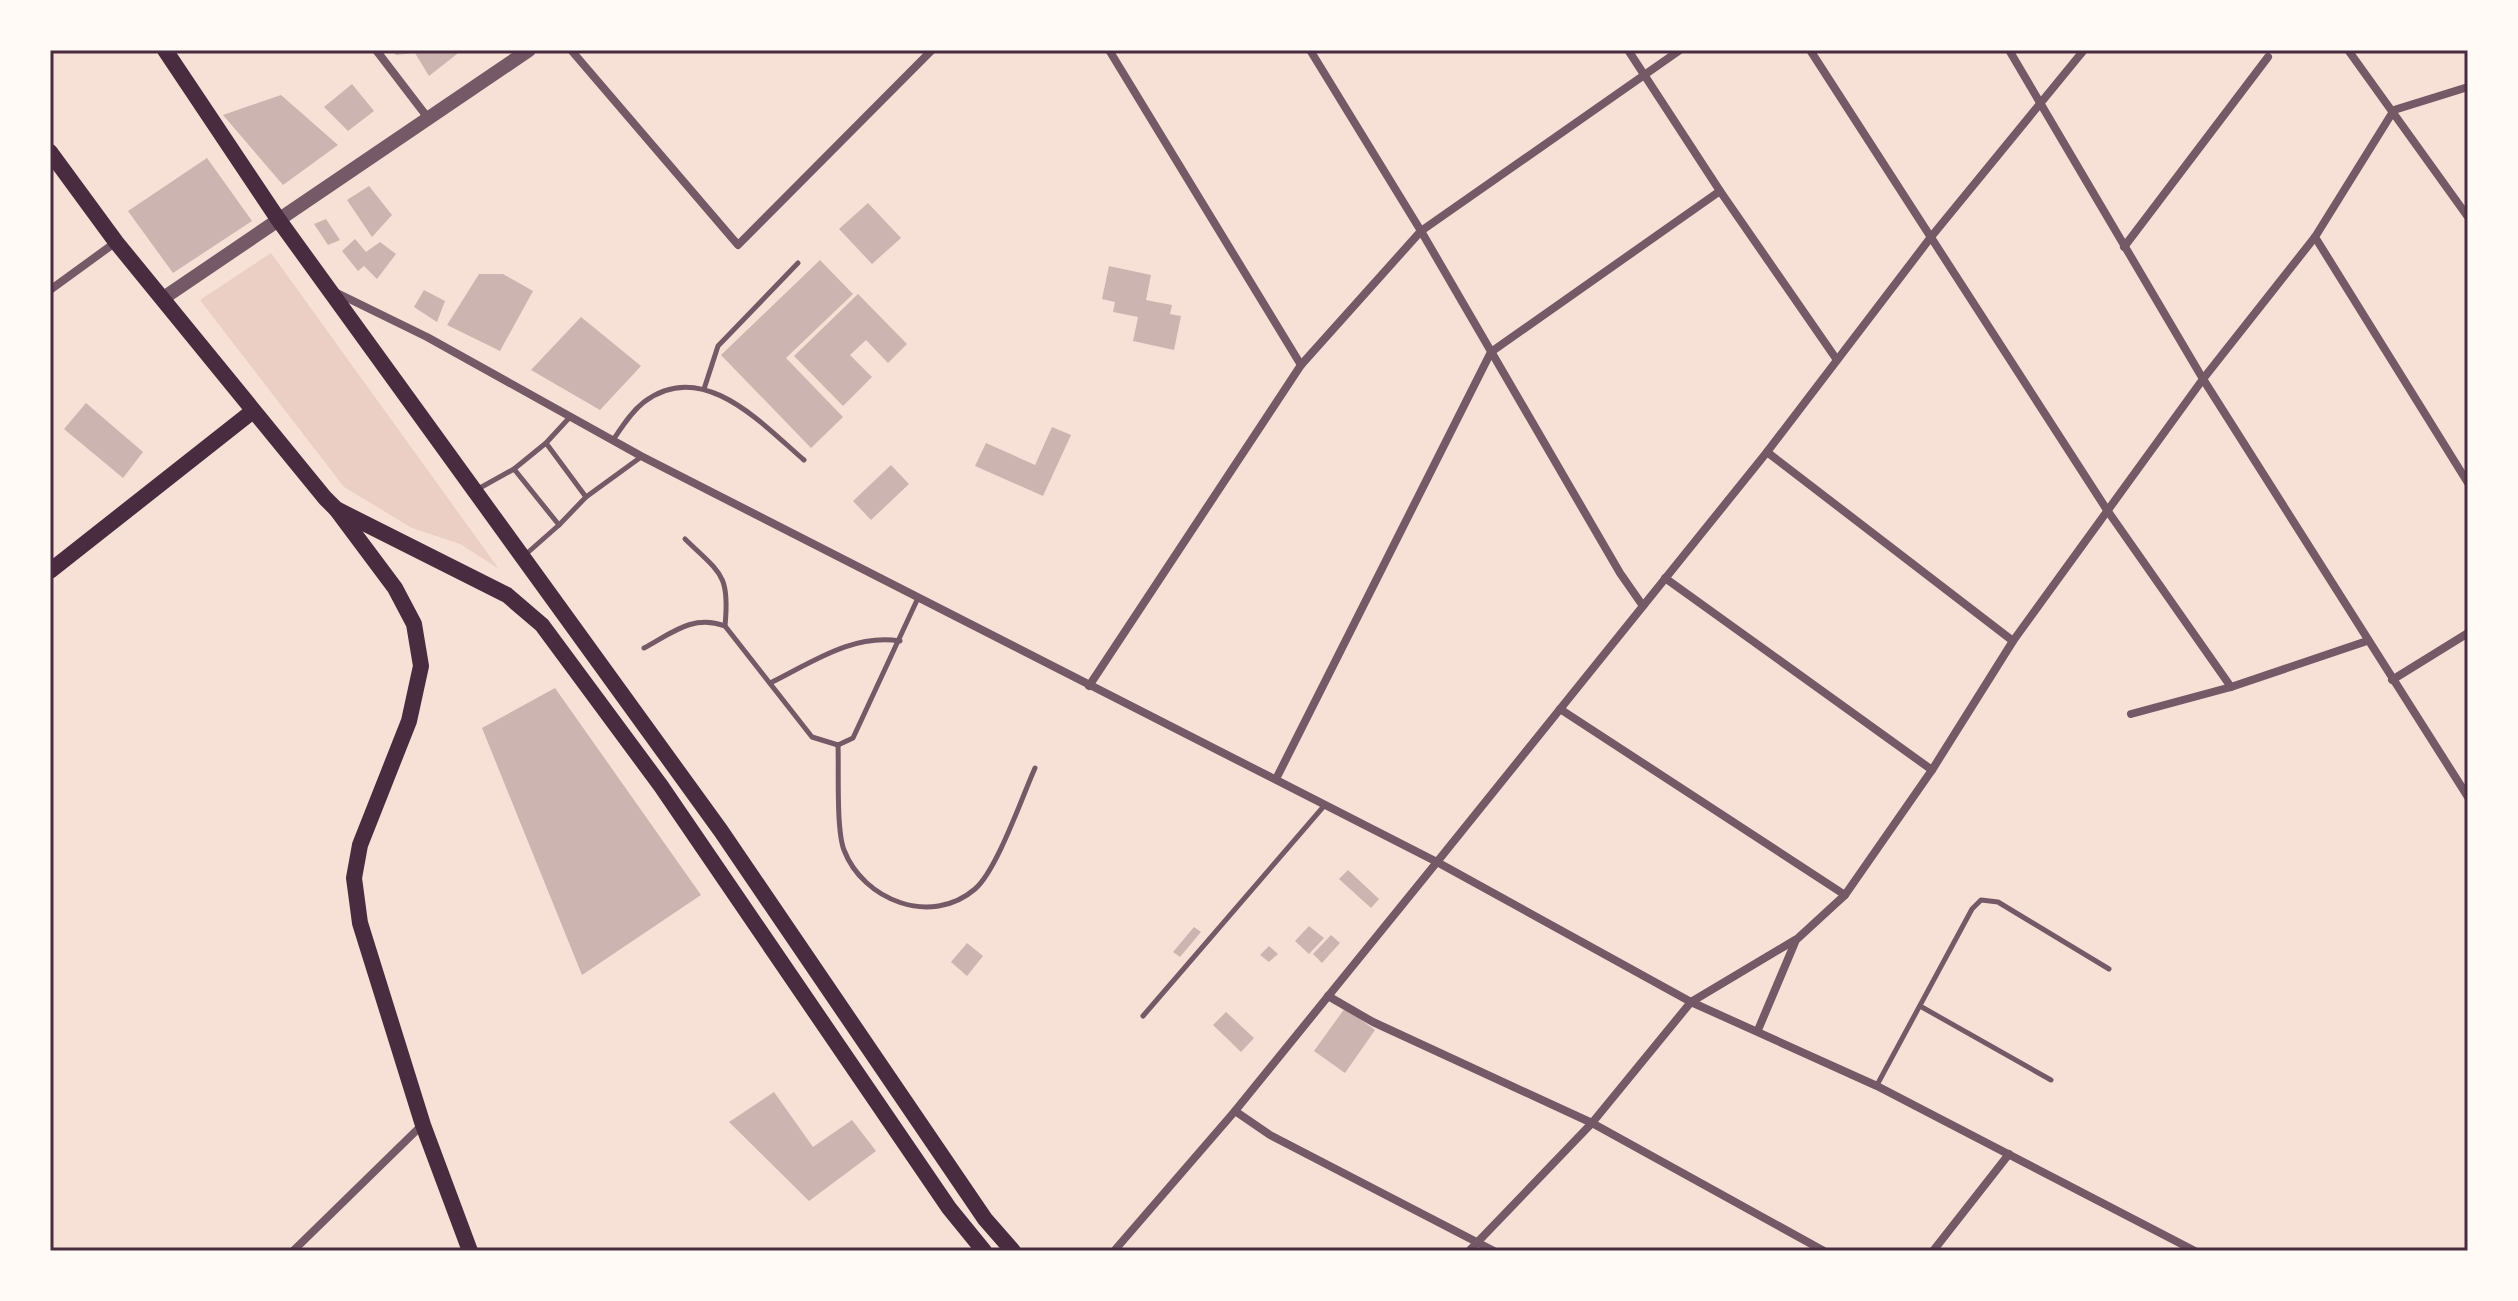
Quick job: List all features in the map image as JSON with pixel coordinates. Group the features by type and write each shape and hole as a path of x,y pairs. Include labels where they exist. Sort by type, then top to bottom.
{"main road":[{"path":"165,50 278,219 721,831 985,1219 1013,1251"},
{"path":"50,152 116,242 288,456 336,509 395,588 414,624 421,666 409,721 360,845 354,878 360,923 463,1248"},
{"path":"50,571 253,411"},
{"path":"336,509 507,595 542,625 661,786 949,1208 984,1251"}],"street":[{"path":"376,50 428,118"},
{"path":"162,299 529,50"},
{"path":"571,50 738,245 932,50"},
{"path":"1109,50 1301,365"},
{"path":"1310,50 1421,231 1620,573 1643,606"},
{"path":"1628,50 1720,191 1837,360"},
{"path":"1089,686 1301,365 1421,231 1680,50"},
{"path":"1810,50 2107,510 2231,687"},
{"path":"2009,50 2203,379 2468,797"},
{"path":"1115,1251 1235,1111 1437,862 1767,452 1931,237 2084,50"},
{"path":"2348,50 2468,217"},
{"path":"2124,247 2268,57"},
{"path":"1469,1251 1592,1123 1691,1002 1796,940 1845,895 1932,770 2013,641 2203,379 2315,237 2394,110 2468,87"},
{"path":"1276,779 1491,352 1720,191"},
{"path":"2315,237 2468,483"},
{"path":"50,290 116,242"},
{"path":"332,291 427,337 641,456 1437,862 1691,1002 1877,1086 2195,1251"},
{"path":"1767,452 2013,641"},
{"path":"1665,578 1932,770"},
{"path":"2392,680 2468,633"},
{"path":"2131,714 2231,687 2367,641"},
{"path":"1560,709 1845,895"},
{"path":"1758,1030 1796,940"},
{"path":"1328,996 1373,1022 1592,1123 1824,1251"},
{"path":"1235,1111 1270,1135 1494,1251"},
{"path":"293,1251 423,1125"},
{"path":"1933,1251 2009,1154"}],"lane":[{"path":"704,389 718,346 798,263"},
{"path":"613,440 645,401 672,390 704,389 726,396 804,460"},
{"path":"476,489 514,469 546,443 570,417"},
{"path":"546,443 586,497"},
{"path":"524,555 586,497 641,456"},
{"path":"514,469 559,525"},
{"path":"685,539 723,576 728,592 725,626"},
{"path":"644,648 694,621 708,620 725,626 812,737 838,745 853,738 918,598"},
{"path":"770,683 849,644 885,639 900,641"},
{"path":"838,745 842,846 856,875 909,907 943,907 975,889 989,870 1035,768"},
{"path":"1143,1016 1324,806"},
{"path":"1877,1086 1972,909 1981,900 1998,902 2109,969"},
{"path":"1920,1006 2051,1080"}],"shaded area":[{"path":"271,253 499,569 460,544 412,528 344,487 200,300"}],"building":[{"path":"391,50 462,50 429,76 415,53 396,55"},
{"path":"352,84 374,111 348,131 324,107"},
{"path":"281,95 338,145 283,185 223,115"},
{"path":"207,158 252,221 173,273 128,211"},
{"path":"369,186 392,215 372,237 347,200"},
{"path":"868,203 901,238 872,264 839,229"},
{"path":"326,219 340,240 328,245 314,224"},
{"path":"355,239 366,252 380,242 396,254 377,279 364,266 358,271 342,251"},
{"path":"820,260 853,294 786,358 843,417 811,448 721,355"},
{"path":"1109,266 1151,275 1146,300 1172,305 1170,314 1181,316 1174,350 1133,341 1138,317 1113,312 1115,302 1102,299"},
{"path":"479,274 503,274 533,291 500,351 447,325"},
{"path":"424,290 445,301 437,322 414,307"},
{"path":"858,294 907,344 888,363 866,340 850,355 872,377 843,406 794,356"},
{"path":"581,317 641,366 600,410 531,370"},
{"path":"86,403 143,452 123,478 64,429"},
{"path":"1052,427 1071,435 1043,496 975,466 986,443 1035,465"},
{"path":"891,465 909,484 871,520 853,501"},
{"path":"555,688 701,895 582,975 482,728"},
{"path":"1348,870 1379,899 1371,908 1339,879"},
{"path":"1309,926 1324,938 1309,954 1295,941"},
{"path":"1194,927 1201,932 1180,957 1173,952"},
{"path":"1331,935 1340,943 1322,963 1313,954"},
{"path":"967,943 983,956 967,976 951,962"},
{"path":"1269,946 1278,954 1269,962 1260,955"},
{"path":"1345,1008 1375,1030 1345,1073 1314,1051"},
{"path":"1226,1012 1254,1038 1241,1052 1213,1025"},
{"path":"774,1092 813,1147 852,1120 876,1151 809,1201 729,1122"}]}
